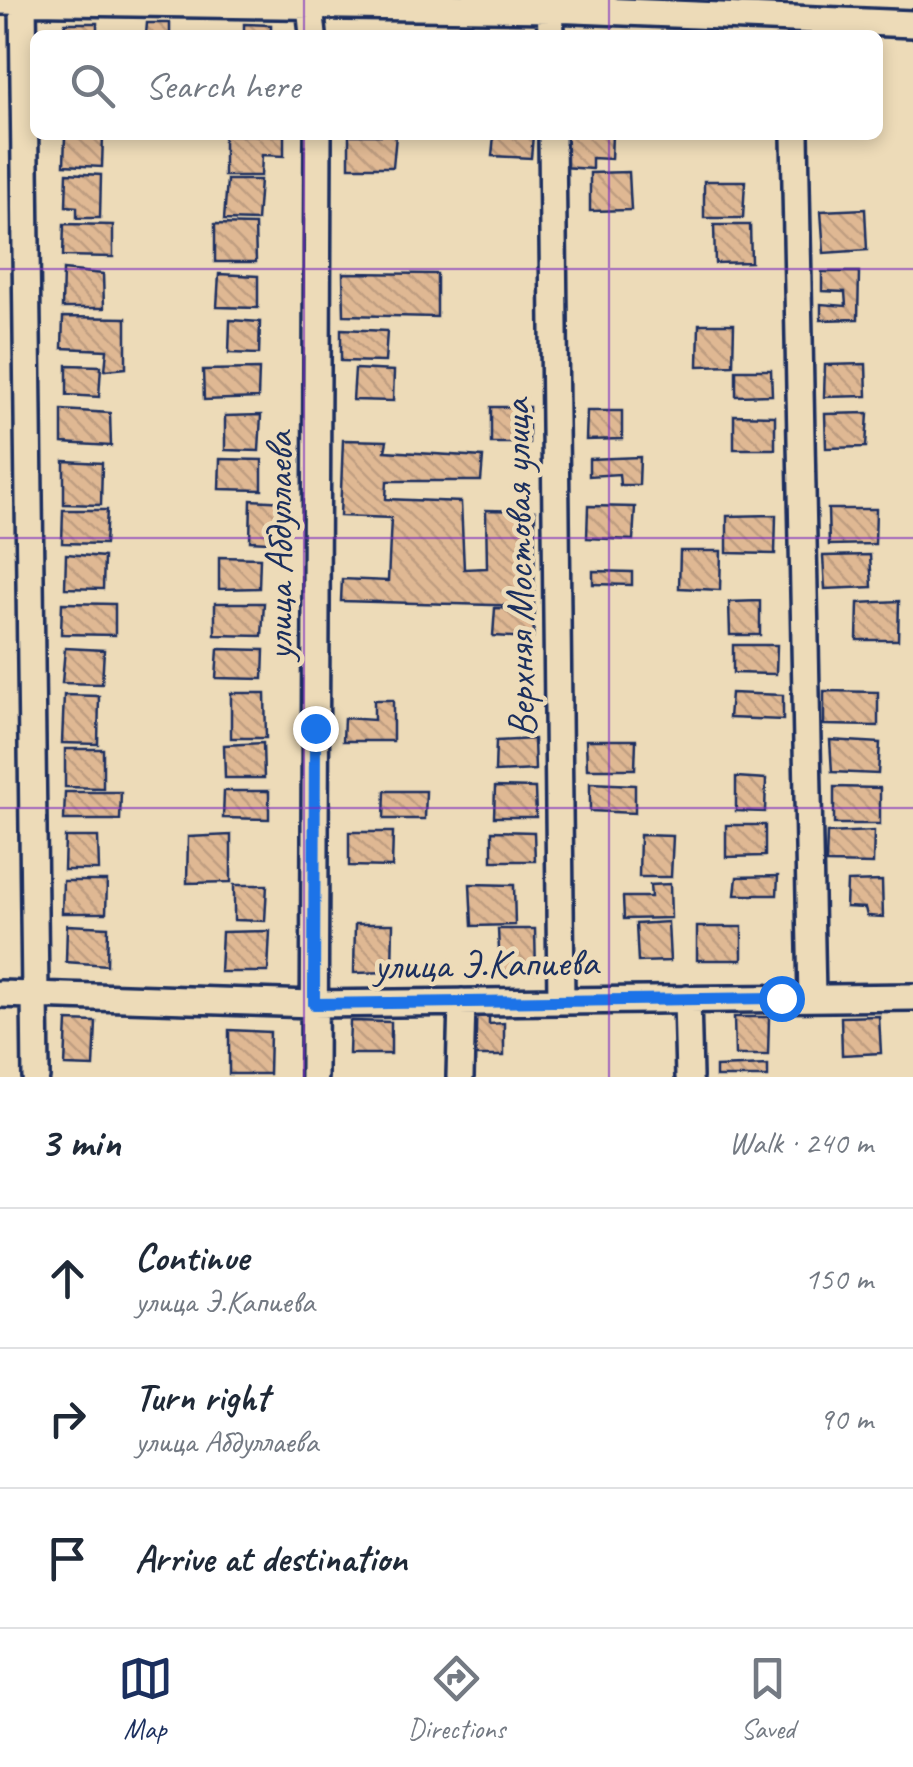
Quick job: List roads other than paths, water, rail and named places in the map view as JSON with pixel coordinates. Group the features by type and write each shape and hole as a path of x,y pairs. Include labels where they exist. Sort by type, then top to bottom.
{"street":[{"path":"0,0 248,1 550,15 748,8 793,27 904,16"},
{"path":"23,0 36,1077"},
{"path":"310,5 313,30"},
{"name":"улица Абдуллаева","path":"314,1077 318,140"},
{"name":"Верхняя Мостовая улица","path":"552,140 561,1001"},
{"path":"795,140 812,998"},
{"name":"улица Э.Капиева","path":"0,994 314,1004 913,997"},
{"path":"687,999 690,1077"},
{"path":"460,1077 462,1002"}]}
